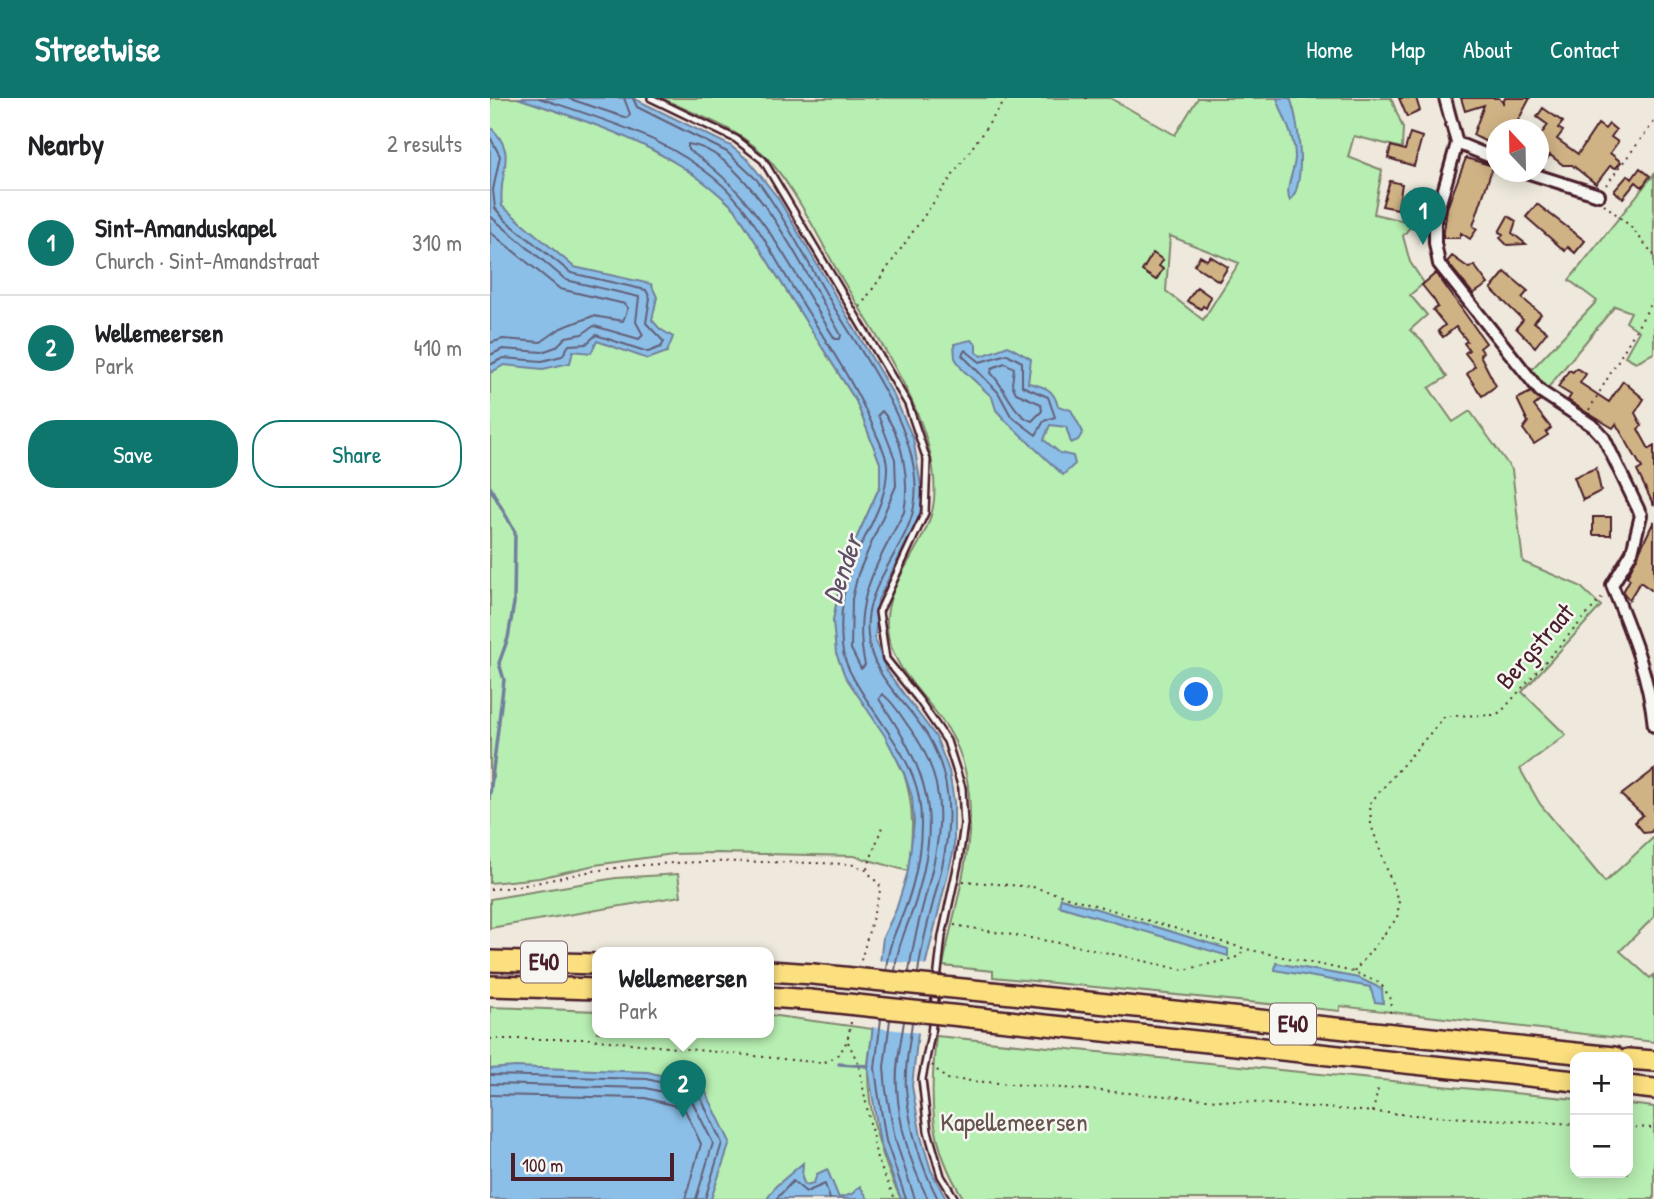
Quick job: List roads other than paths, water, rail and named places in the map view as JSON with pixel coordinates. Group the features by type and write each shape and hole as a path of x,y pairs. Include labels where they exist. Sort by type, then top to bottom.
{"highway":[{"name":"E40","path":"490,961 592,964"},
{"name":"E40","path":"774,971 1570,1052"},
{"name":"E40","path":"490,986 592,989"},
{"name":"E40","path":"774,997 1570,1080"},
{"path":"1633,1059 1654,1061"},
{"path":"1633,1087 1654,1089"}],"street":[{"path":"1445,98 1457,143 1435,221 1439,264 1541,391 1604,438 1641,516 1632,552 1612,585 1642,662 1651,694 1654,726"},
{"path":"1457,143 1486,155"},
{"path":"1549,179 1599,195"},
{"path":"1641,516 1654,513"}],"lane":[{"path":"650,98 736,139 763,160 908,404 927,460 925,513 879,612 886,659 947,741 962,789 964,824 955,880 944,924 931,1034 922,1079 928,1131 941,1176 955,1199"}],"water":[{"path":"518,98 633,98 731,146 748,160 778,198 894,396 913,438 923,498 919,517 878,600 875,639 886,670 936,737 949,771 954,802 954,849 926,962 912,1086 921,1137 931,1170 946,1199 901,1199 880,1143 868,1068 883,937 896,910 908,871 914,823 912,797 904,773 885,736 845,676 836,653 833,621 843,568 880,486 880,463 856,401 735,209 686,169 660,154 606,129"},
{"path":"1277,98 1290,98 1298,135 1300,166 1295,192 1290,201 1288,191 1295,162 1294,150"},
{"path":"490,127 499,137 506,155 502,206 574,267 651,284 657,297 652,320 673,337 667,352 648,359 597,341 591,353 573,351 570,363 543,369 504,365 490,373"},
{"path":"971,340 976,344 976,352 982,356 1008,346 1031,359 1028,383 1048,389 1054,395 1058,406 1071,410 1083,432 1078,440 1071,443 1066,427 1050,425 1044,440 1060,453 1073,456 1075,464 1063,475 1006,421 996,410 992,397 962,369 955,358 954,344"},
{"path":"1061,898 1228,949 1228,956 1059,906"},
{"path":"1276,963 1359,978 1382,989 1383,1003 1375,1002 1370,987 1275,970"},
{"path":"515,1067 648,1072 703,1086 730,1142 711,1199 490,1199 490,1069"},
{"path":"803,1163 802,1178 805,1185 814,1183 817,1174 827,1169 839,1198 852,1194 860,1186 868,1199 767,1199 776,1186"}],"waterway":[{"path":"490,487 515,532 514,603 508,638 499,663 504,680 490,794"},
{"path":"839,1064 868,1066"}],"place":[{"name":"Sint-Amanduskapel","path":"1423,245"},
{"name":"Wellemeersen","path":"683,1118"}],"water label":[{"name":"Dender","path":"842,569"}],"park label":[{"name":"Kapellemeersen","path":"1014,1122"}]}
